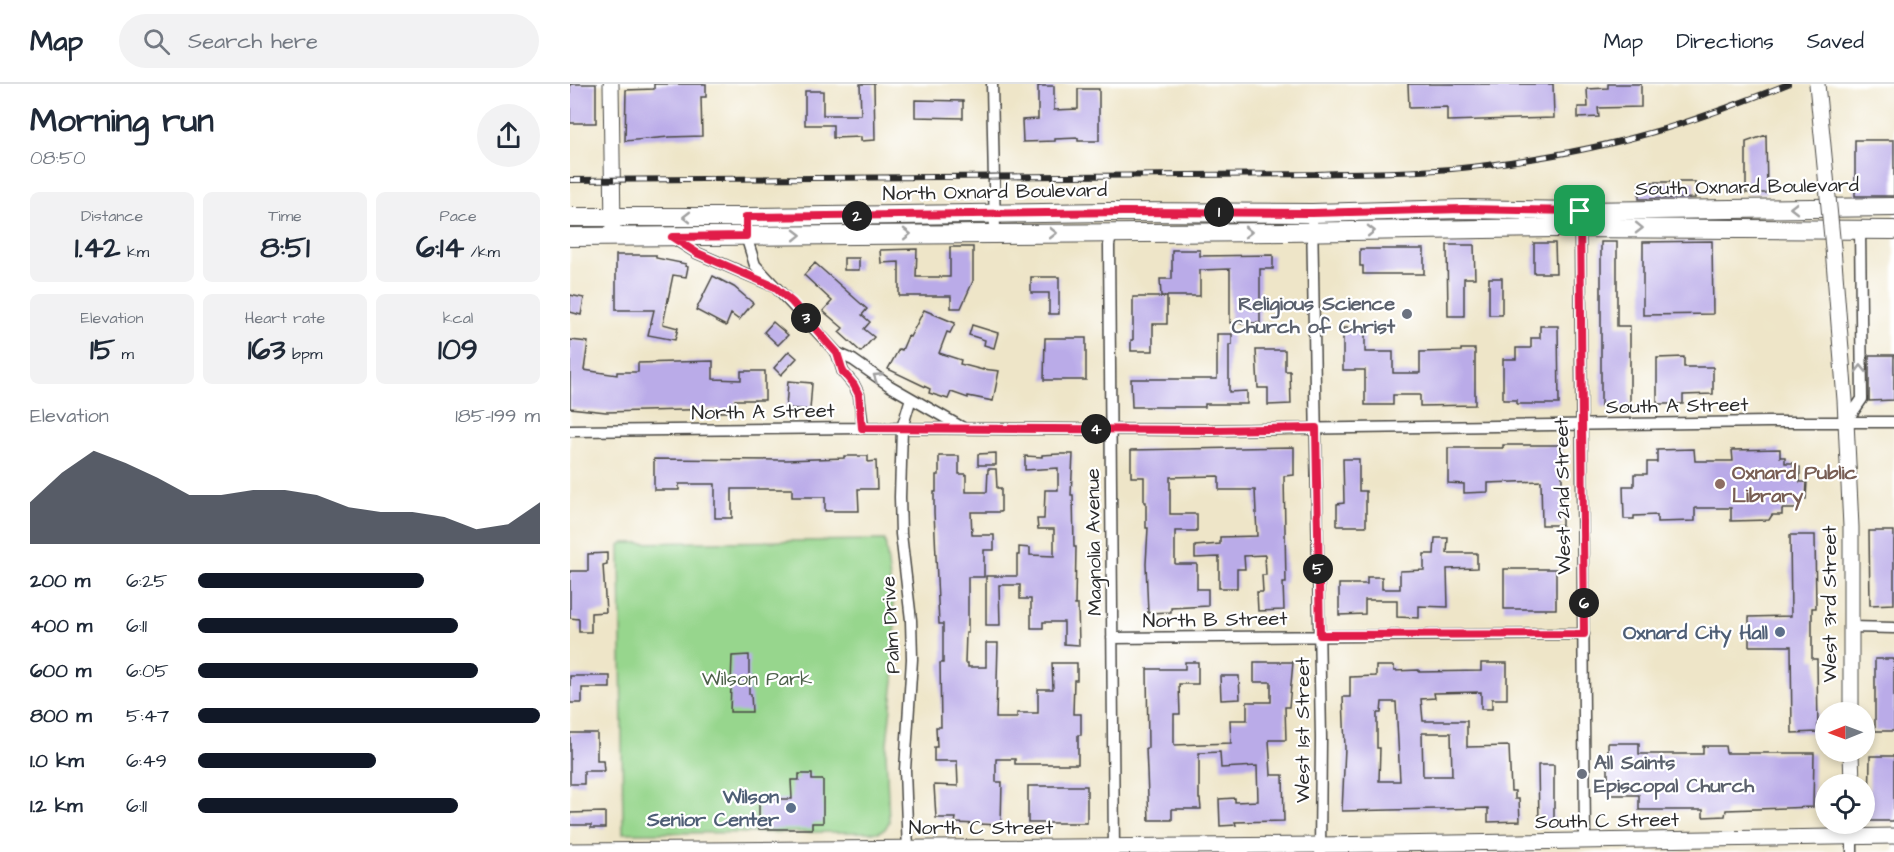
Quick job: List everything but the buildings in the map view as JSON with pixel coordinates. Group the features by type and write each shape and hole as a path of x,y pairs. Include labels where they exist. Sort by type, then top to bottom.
{"main road":[{"name":"South Oxnard Boulevard","path":"1313,231 1894,207"},
{"name":"South Oxnard Boulevard","path":"1312,213 1463,209 1580,219 1894,230"},
{"name":"North Oxnard Boulevard","path":"570,217 1123,212 1312,213"},
{"path":"1112,233 1123,212"},
{"path":"570,237 1313,231"}],"street":[{"path":"611,84 613,236"},
{"path":"992,84 995,233"},
{"name":"West 3rd Street","path":"1817,84 1833,248 1846,423 1851,527 1851,702"},
{"name":"West 1st Street","path":"1312,213 1320,635 1320,849"},
{"path":"746,217 746,236 755,265 773,286 792,302 837,353 843,372 859,395 862,428"},
{"name":"West 2nd Street","path":"1580,219 1585,847"},
{"path":"1846,423 1862,399 1860,230"},
{"name":"Magnolia Avenue","path":"1112,233 1109,245 1114,850"},
{"path":"672,237 697,253 773,286"},
{"path":"837,353 853,360 911,398 964,428"},
{"name":"Palm Drive","path":"908,850 905,770 912,659 909,596 900,506 902,428 911,398"},
{"name":"South A Street","path":"1316,428 1894,422"},
{"name":"North A Street","path":"571,431 862,428 1213,430 1316,428"},
{"path":"1851,627 1894,627"},
{"name":"North B Street","path":"1112,638 1584,634"},
{"name":"South C Street","path":"1320,849 1585,847 1894,836"},
{"name":"North C Street","path":"570,851 1320,849"}],"green space":[{"name":"Wilson Park","path":"885,540 896,644 886,752 889,822 885,829 879,832 623,833 620,545 623,543"}],"railway":[{"path":"570,180 1315,174 1439,170 1523,160 1608,144 1685,122 1788,84"}],"place":[{"name":"Religious Science Church of Christ","path":"1407,314"},
{"name":"Oxnard Public Library","path":"1720,484"},
{"name":"Oxnard City Hall","path":"1780,632"},
{"name":"All Saints Episcopal Church","path":"1582,774"},
{"name":"Wilson Senior Center","path":"791,808"}],"route":[{"path":"1463,209 1580,211 1584,634 1320,635 1316,428 1213,430 862,428 859,395 843,372 837,353 792,302 773,286 697,253 672,237 746,236 746,217 1123,212 1312,213 1463,209"}]}
